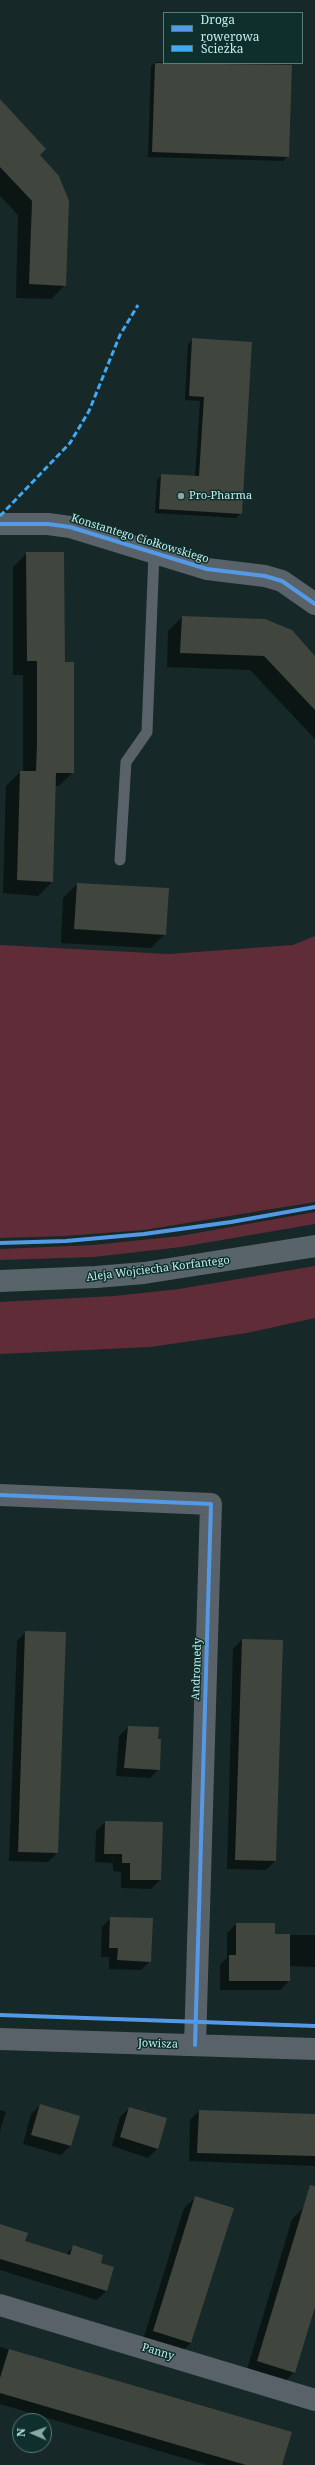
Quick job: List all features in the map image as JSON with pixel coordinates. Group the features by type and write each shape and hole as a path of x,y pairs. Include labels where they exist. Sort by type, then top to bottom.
{"main road":[{"name":"Aleja Wojciecha Korfantego","path":"0,1281 96,1277 144,1273 315,1246"}],"street":[{"name":"Konstantego Ciołkowskiego","path":"0,524 48,524 70,527 207,569 229,573 265,576 282,581 315,604"},
{"name":"Andromedy","path":"0,1495 211,1504 195,2045"},
{"name":"Jowisza","path":"0,2039 315,2049"},
{"name":"Panny","path":"0,2305 315,2400"}],"lane":[{"path":"120,860 126,762 147,732 154,553"}],"shaded area":[{"path":"315,936 315,1202 144,1230 65,1236 0,1238 0,945 169,954 293,945"},
{"path":"315,1212 315,1224 181,1247 94,1257 0,1260 0,1249 93,1245 180,1236"},
{"path":"315,1266 315,1318 247,1333 150,1347 0,1354 0,1302 114,1296 179,1289"}],"building":[{"path":"155,63 292,65 289,157 152,152"},
{"path":"0,99 46,149 40,155 59,176 69,201 66,286 29,284 32,201 0,167"},
{"path":"192,338 252,342 242,514 159,509 161,474 199,476 204,397 189,396"},
{"path":"26,552 64,552 65,662 74,662 74,773 56,773 53,882 17,880 20,771 36,771 37,744 37,661 27,661"},
{"path":"182,616 265,619 292,630 315,656 315,710 264,656 180,653"},
{"path":"77,883 169,888 166,935 74,929"},
{"path":"25,1631 66,1632 58,1853 18,1852"},
{"path":"242,1639 283,1640 276,1861 235,1860"},
{"path":"128,1726 159,1727 158,1739 161,1739 160,1770 124,1768"},
{"path":"105,1821 163,1822 161,1880 130,1880 130,1863 122,1863 122,1854 104,1854"},
{"path":"110,1917 153,1918 151,1962 117,1960 118,1948 109,1948"},
{"path":"236,1923 275,1923 275,1934 290,1934 290,1981 229,1981 229,1955 236,1955"},
{"path":"40,2104 80,2116 71,2146 31,2135"},
{"path":"129,2107 167,2118 158,2149 120,2137"},
{"path":"199,2110 315,2114 315,2156 197,2153"},
{"path":"310,2185 315,2186 315,2307 295,2373 257,2361"},
{"path":"195,2196 234,2208 191,2343 153,2331"},
{"path":"0,2224 28,2233 25,2241 70,2255 73,2245 103,2255 101,2263 114,2267 107,2291 0,2259"},
{"path":"9,2349 292,2432 282,2465 246,2465 0,2393 0,2378"}],"marked path":[{"path":"0,516 70,443 89,411 120,335 138,305"}],"cycle path":[{"path":"0,524 48,524 70,527 207,569 265,576 282,581 315,604"},
{"path":"0,1243 66,1241 144,1234 231,1222 315,1207"},
{"path":"0,1495 211,1504 195,2045"},
{"path":"0,2015 315,2026"}],"place":[{"name":"Pro-Pharma","path":"181,496"}]}
